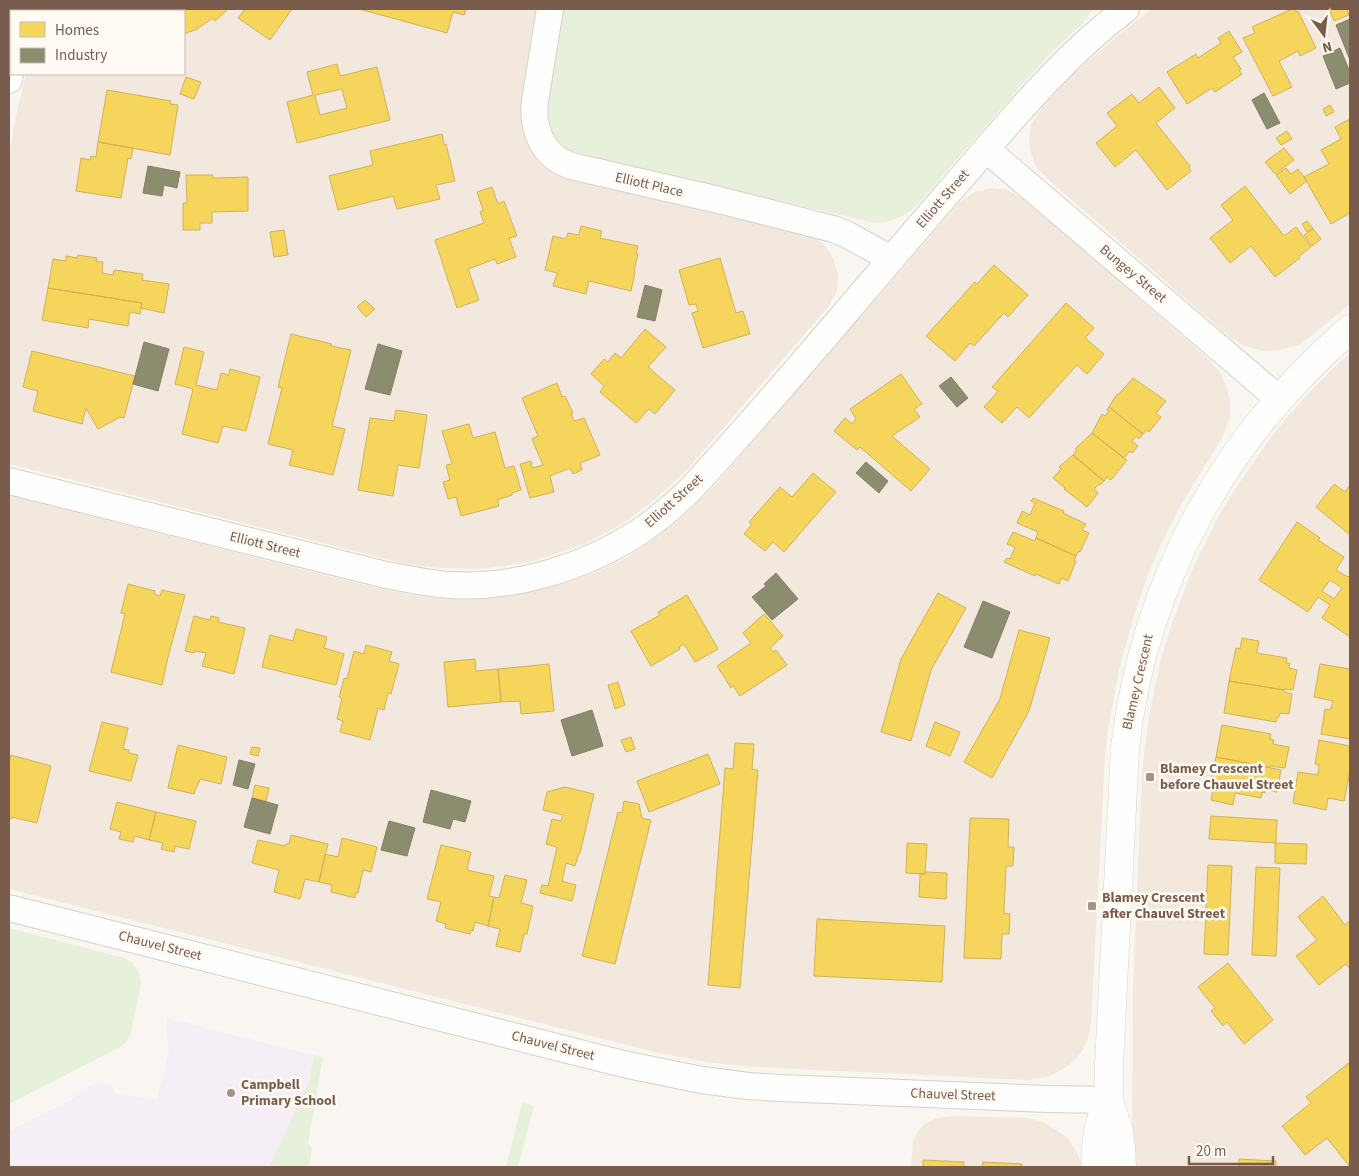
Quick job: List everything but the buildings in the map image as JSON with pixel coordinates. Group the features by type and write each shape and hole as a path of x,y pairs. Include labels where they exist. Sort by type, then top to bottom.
{"street":[{"name":"Elliott Place","path":"550,9 534,114 541,139 553,156 566,164 580,168 833,229 846,234 891,259"},
{"name":"Elliott Street","path":"9,481 368,571 412,580 451,585 510,582 572,565 616,546 635,534 665,513 699,480 1030,99 1096,33 1126,9"},
{"name":"Bungey Street","path":"986,149 1279,399"},
{"name":"Blamey Crescent","path":"1122,1167 1122,1148 1119,1132 1109,1100 1124,754 1129,718 1156,609 1165,583 1191,529 1223,474 1248,438 1279,399 1313,363 1350,329"},
{"name":"Chauvel Street","path":"9,908 607,1060 702,1080 780,1088 1109,1100"},
{"name":"Blamey Crescent","path":"1094,1167 1097,1132 1109,1100"}],"shaded area":[{"path":"537,9 522,123 528,142 634,193 812,237 821,242 834,260 838,276 837,291 829,306 685,472 654,500 628,520 584,544 529,562 474,569 410,565 9,464 9,157 26,75 185,75 185,10 46,10"},
{"path":"1152,9 1350,9 1350,304 1298,345 1279,350 1263,351 1245,346 1232,339 1051,182 1034,162 1030,150 1029,136 1031,125 1043,106 1069,78 1128,27"},
{"path":"991,188 1008,190 1023,199 1204,355 1220,372 1230,401 1230,417 1223,436 1181,505 1160,546 1148,575 1134,615 1118,674 1105,757 1091,1022 1084,1048 1075,1060 1066,1067 1050,1076 1031,1080 741,1066 708,1062 663,1054 9,889 9,495 411,595 447,599 486,598 529,592 565,583 594,573 627,557 653,540 687,513 716,484 958,204 975,192"},
{"path":"1350,353 1350,1167 1132,1167 1133,990 1142,770 1149,716 1160,663 1170,629 1190,575 1217,519 1233,492 1288,416 1322,379"},
{"name":"Campbell Primary School","path":"167,1018 314,1055 309,1081 269,1167 9,1167 9,1131 72,1099 85,1088 94,1084 107,1083 113,1087 116,1094 157,1099 169,1050 166,1030"},
{"path":"954,1116 1028,1118 1043,1122 1068,1139 1083,1167 911,1167 913,1141 923,1125 937,1118"}],"green space":[{"path":"563,9 1093,9 1083,23 1026,80 917,205 898,218 875,223 632,167 568,150 551,132 547,104"},
{"path":"9,928 124,958 136,968 141,983 131,1033 125,1043 9,1104"},
{"path":"314,1055 323,1057 308,1143 312,1148 309,1167 269,1167 309,1081"},
{"path":"522,1103 534,1106 518,1167 506,1167"}],"place":[{"name":"Blamey Crescent before Chauvel Street","path":"1150,777"},
{"name":"Blamey Crescent after Chauvel Street","path":"1092,906"},
{"name":"Campbell Primary School","path":"231,1093"}]}
